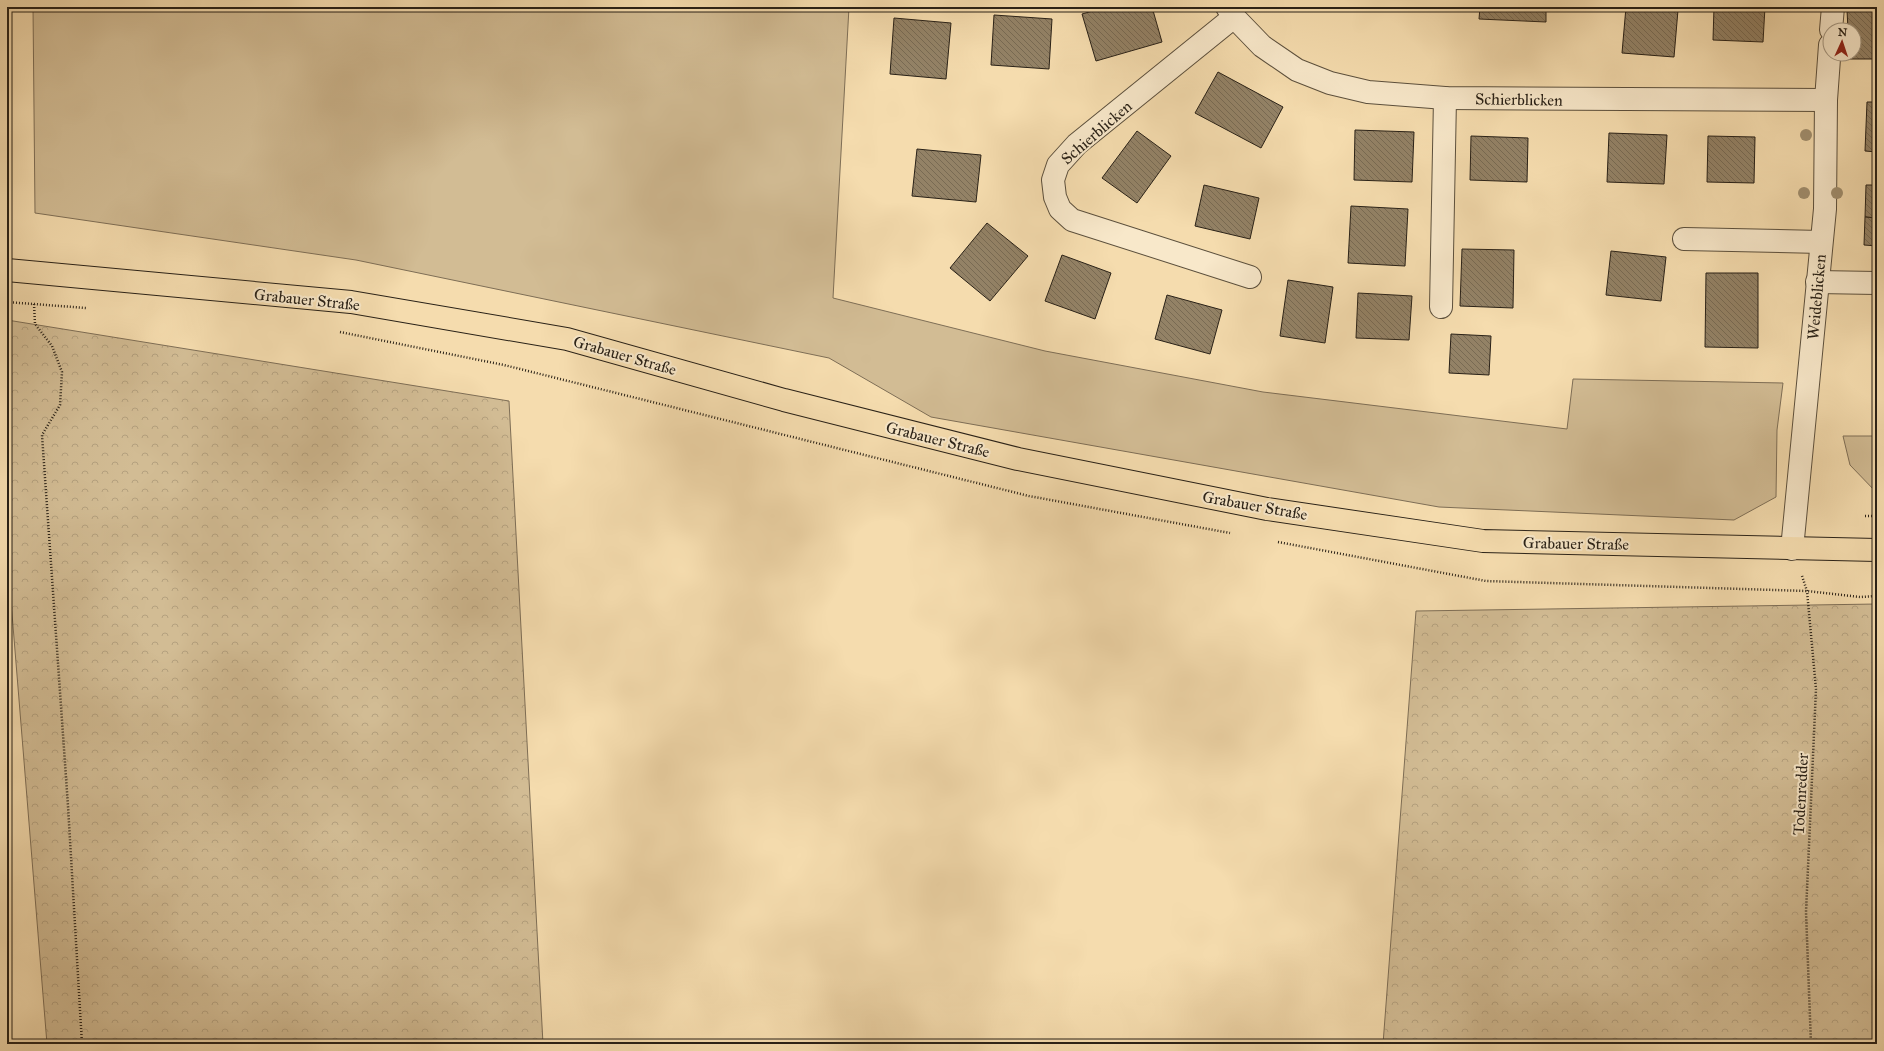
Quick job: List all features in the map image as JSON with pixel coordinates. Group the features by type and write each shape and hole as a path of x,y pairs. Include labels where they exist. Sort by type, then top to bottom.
{"main road":[{"name":"Grabauer Straße","path":"7,270 351,302 567,339 784,400 1018,459 1267,509 1483,541 1877,550"}],"street":[{"path":"1832,22 1833,7"},
{"name":"Schierblicken","path":"1250,277 1072,220 1060,209 1054,197 1053,180 1058,165 1077,144 1231,12 1262,46 1297,70 1330,83 1368,92 1445,98 1826,100"},
{"name":"Weideblicken","path":"1792,549 1825,209 1826,100 1829,62"},
{"path":"1441,307 1445,98"},
{"path":"1684,239 1821,242"},
{"path":"1817,282 1877,283"}],"path":[{"path":"34,304 36,324 52,346 62,372 60,405 42,435 68,806 82,1044"},
{"path":"1865,516 1877,516"},
{"name":"Todenredder","path":"1792,549 1807,592 1816,689 1806,912 1811,1044"}],"green space":[{"path":"33,7 849,7 833,298 1045,351 1263,392 1567,429 1573,379 1783,383 1777,430 1776,497 1734,520 1439,507 931,417 829,358 356,260 35,213"},
{"path":"7,320 509,401 543,1044 47,1044 7,552"},
{"path":"1843,436 1877,436 1877,493 1850,465"},
{"path":"1877,604 1877,1044 1383,1044 1416,611"}],"building":[{"path":"1107,7 1152,7 1162,42 1096,61 1082,14"},
{"path":"1480,7 1546,7 1546,22 1479,19"},
{"path":"1626,7 1678,10 1674,57 1622,53"},
{"path":"1714,7 1765,7 1763,42 1713,40"},
{"path":"1847,10 1877,10 1877,59 1862,59 1862,22 1848,22"},
{"path":"994,15 1052,19 1049,69 991,65"},
{"path":"894,18 951,23 946,79 890,74"},
{"path":"1218,72 1283,107 1261,148 1195,113"},
{"path":"1867,102 1877,102 1877,152 1865,151"},
{"path":"1355,130 1414,132 1412,182 1354,180"},
{"path":"1137,131 1171,156 1137,203 1102,178"},
{"path":"1609,133 1667,135 1664,184 1607,182"},
{"path":"1471,136 1528,138 1527,182 1470,180"},
{"path":"1708,136 1755,137 1754,183 1707,182"},
{"path":"917,149 981,155 976,202 912,196"},
{"path":"1204,185 1259,198 1250,239 1195,226"},
{"path":"1866,185 1877,185 1877,218 1865,217"},
{"path":"1351,206 1408,209 1405,266 1348,263"},
{"path":"1865,217 1877,218 1877,246 1864,245"},
{"path":"987,223 1028,256 990,301 950,268"},
{"path":"1462,249 1514,250 1513,308 1460,306"},
{"path":"1611,251 1666,257 1661,301 1606,295"},
{"path":"1062,255 1111,273 1095,319 1045,301"},
{"path":"1706,273 1758,273 1758,348 1705,347"},
{"path":"1288,280 1333,287 1325,343 1280,336"},
{"path":"1358,293 1412,296 1409,340 1356,338"},
{"path":"1167,295 1222,310 1210,354 1155,339"},
{"path":"1451,334 1491,336 1489,375 1449,373"}]}
